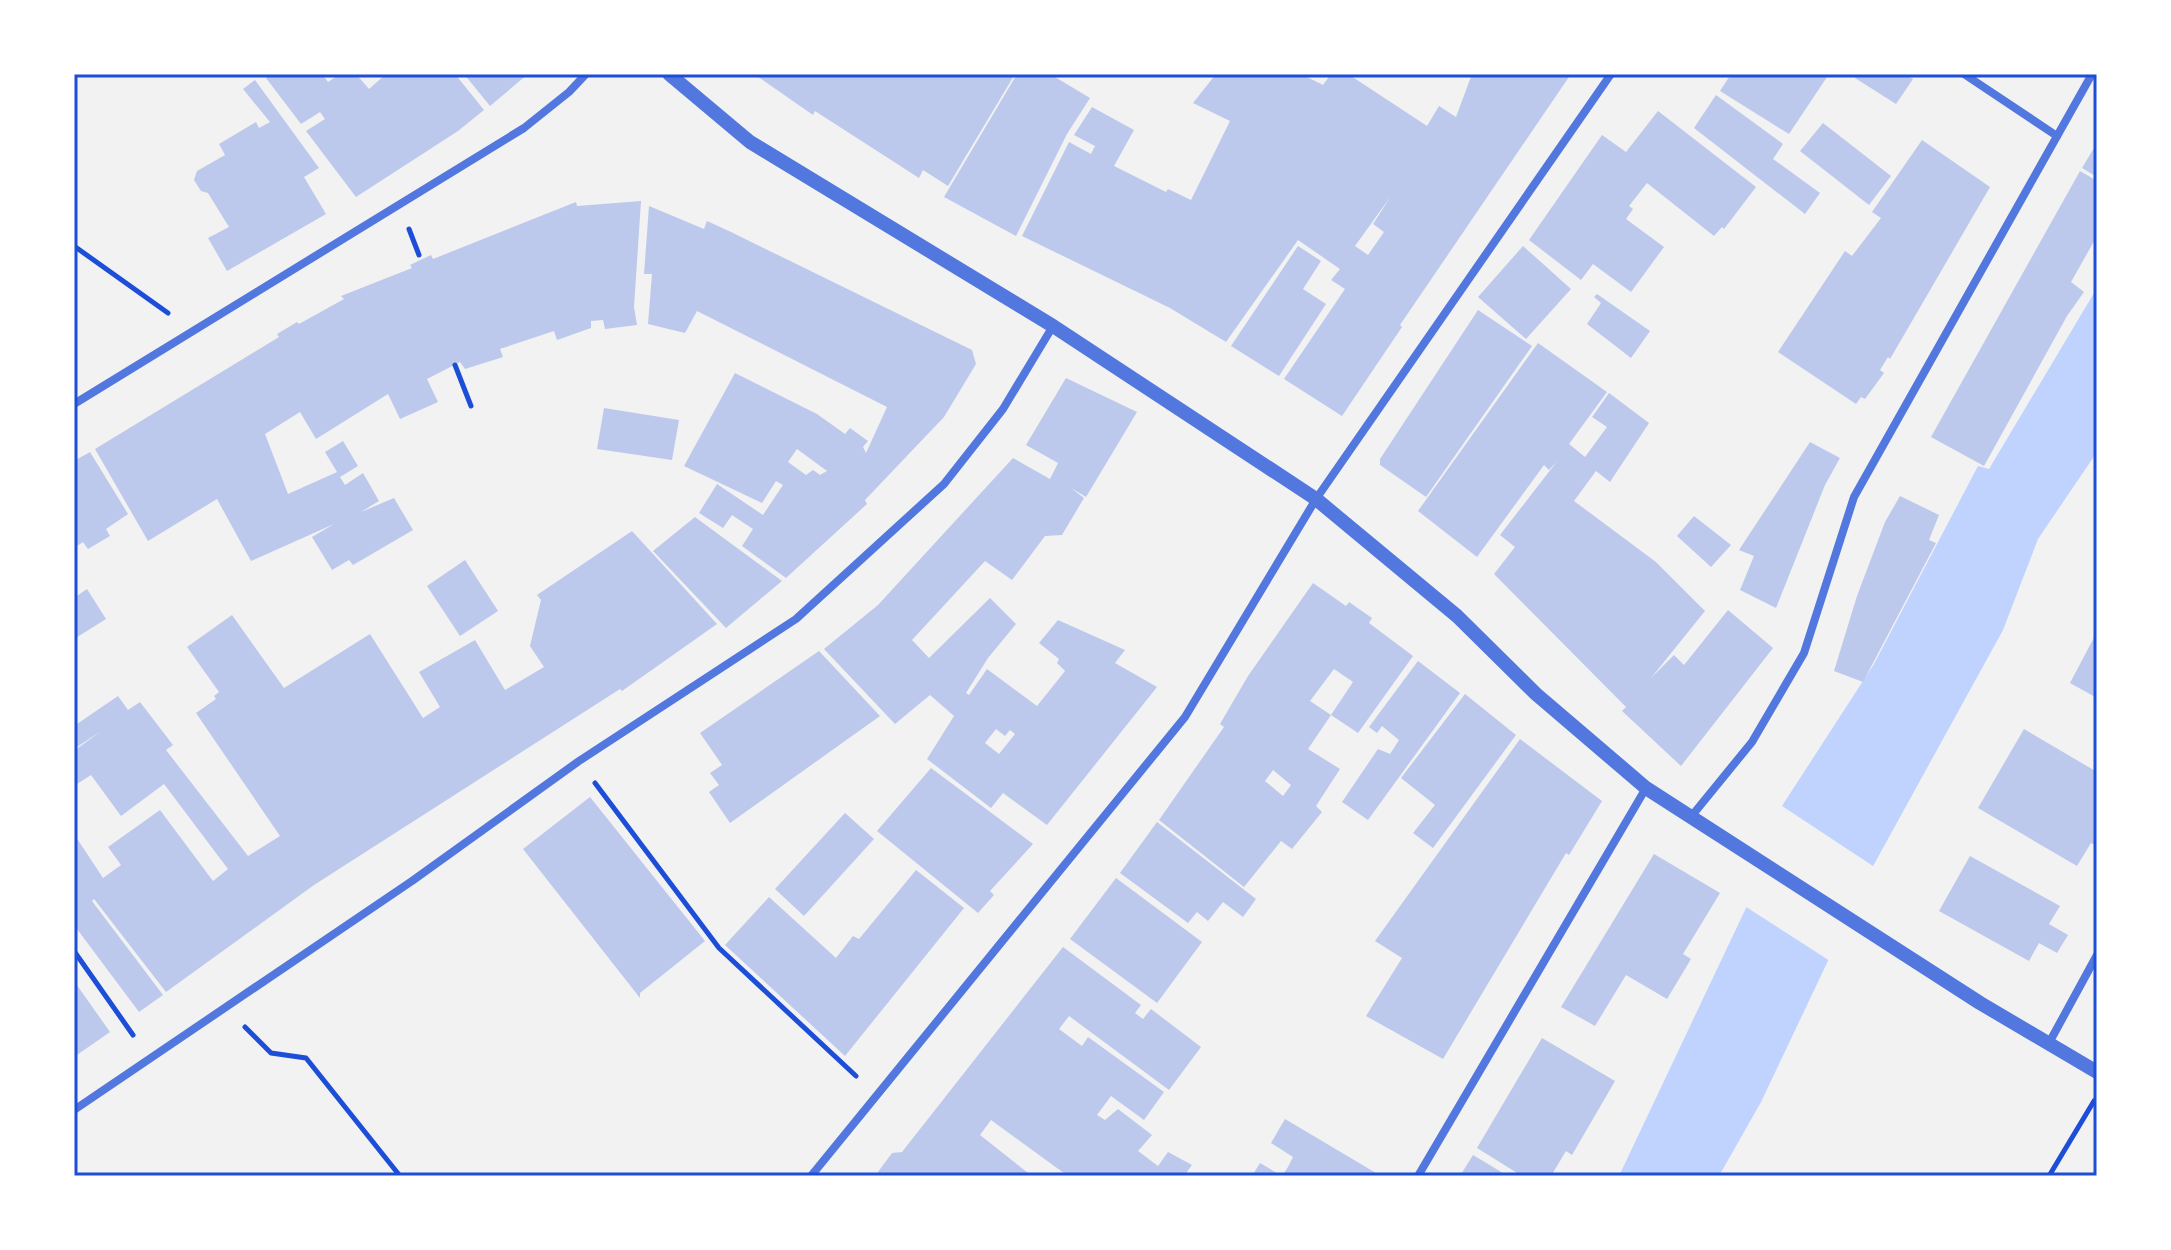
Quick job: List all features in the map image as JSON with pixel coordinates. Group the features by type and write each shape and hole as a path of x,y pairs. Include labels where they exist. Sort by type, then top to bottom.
{"street":[{"path":"74,404 524,128 569,92 586,74"},
{"path":"669,74 750,142 1053,326 1316,499 1457,616 1536,694 1646,788 1883,941 2097,1072"},
{"path":"811,1176 1185,717 1316,499 1611,74"},
{"path":"1964,74 2057,136"},
{"path":"1690,818 1752,742 1804,653 1854,497 2092,74"},
{"path":"74,1110 579,761 796,619 944,484 1003,409 1053,326"},
{"path":"1418,1176 1646,788"},
{"path":"2049,1043 2097,955"}],"path":[{"path":"74,246 160,305 189,334"},
{"path":"455,365 471,406"},
{"path":"579,761 719,948 877,1096"},
{"path":"74,951 151,1059"},
{"path":"230,1005 249,1033 271,1053 306,1058 400,1176"},
{"path":"2049,1176 2097,1096"}],"water":[{"path":"2097,288 2097,452 2038,539 2003,630 1872,868 1761,1102 1719,1176 1619,1176 1746,908 1780,809 1874,664 1978,466 1989,469"}],"pier":[{"path":"1779,804 1876,868 1830,961 1743,905"}],"building":[{"path":"271,74 322,74 328,82 340,74 356,74 369,89 386,74 455,74 484,110 458,131 356,197 306,131 325,119 320,112 301,124 266,78"},
{"path":"464,74 528,74 490,106"},
{"path":"754,74 1015,74 948,186 923,170 919,178 815,111 813,115"},
{"path":"1017,74 1050,74 1090,98 1067,134 1016,236 944,197"},
{"path":"1216,74 1301,74 1323,85 1331,74 1348,74 1427,126 1439,106 1456,117 1472,74 1571,74 1400,325 1402,327 1342,416 1284,379 1345,289 1331,280 1340,269 1298,240 1226,342 1170,308 1022,236 1069,142 1091,154 1095,146 1074,135 1092,107 1134,130 1114,166 1166,192 1168,189 1191,200 1230,121 1193,103","holes":["1391,196 1373,224 1384,232 1368,255 1355,246"]},
{"path":"1731,74 1829,74 1789,134 1720,91"},
{"path":"1857,74 1904,74 1913,79 1896,104 1855,78"},
{"path":"255,80 319,168 304,177 326,214 227,271 208,238 229,227 208,193 201,191 194,180 197,171 225,155 219,144 256,122 259,128 270,122 243,89"},
{"path":"1716,95 1783,144 1773,159 1820,193 1805,214 1694,128"},
{"path":"1658,111 1756,187 1724,229 1722,227 1714,236 1647,183 1629,206 1633,209 1626,219 1664,247 1631,292 1593,264 1581,280 1529,240 1602,135 1626,152"},
{"path":"1823,123 1891,176 1869,205 1800,151"},
{"path":"1922,140 1990,187 1890,359 1888,357 1880,370 1884,373 1865,399 1861,397 1856,404 1778,352 1845,251 1852,256 1881,218 1872,212"},
{"path":"2097,143 2097,177 2082,168"},
{"path":"2080,171 2097,181 2097,236 2071,282 2084,292 2067,316 1984,466 1931,437"},
{"path":"641,201 634,307 637,325 605,329 603,320 591,321 591,328 557,340 554,331 500,349 503,357 465,369 460,362 427,379 438,402 400,419 388,394 316,439 300,412 265,434 288,494 337,472 325,452 343,441 358,466 340,477 345,485 363,473 379,501 361,512 394,498 413,530 353,565 349,560 332,570 312,537 334,524 251,561 217,499 148,541 95,449 279,337 277,334 344,299 341,296 412,268 410,265 431,255 433,259 576,202 577,206"},
{"path":"649,206 704,229 707,221 731,232 972,350 976,364 944,417 865,500 867,504 786,578 742,546 753,529 732,515 723,528 699,513 717,484 763,515 783,485 776,481 762,503 684,466 735,373 817,414 845,434 850,428 868,441 863,447 866,453 887,407 697,311 685,333 648,324 652,274 644,274","holes":["797,449 827,471 820,475 813,470 806,475 788,462"]},
{"path":"1298,246 1321,261 1303,289 1326,304 1279,376 1231,346"},
{"path":"1523,246 1571,289 1526,339 1478,297"},
{"path":"1597,294 1650,331 1631,358 1587,324 1601,303 1594,297"},
{"path":"1478,310 1532,346 1426,497 1380,465 1380,459"},
{"path":"1538,343 1607,392 1569,444 1585,457 1607,427 1592,417 1609,393 1649,423 1610,482 1596,471 1574,501 1656,562 1705,611 1651,678 1674,655 1684,665 1728,610 1773,648 1681,766 1622,711 1626,707 1494,574 1515,547 1500,535 1558,460 1549,470 1544,465 1477,557 1418,511"},
{"path":"1066,378 1137,412 1086,497 1071,488 1084,498 1062,535 1045,536 1012,580 985,561 912,640 929,658 990,598 1016,624 988,658 966,693 969,695 987,669 1037,706 1065,671 1057,663 1059,659 1039,643 1058,620 1125,650 1115,663 1157,687 1047,825 1003,793 991,808 927,759 954,716 930,695 895,724 824,649 878,605 1013,458 1050,479 1058,463 1026,445","holes":["996,729 1005,736 1010,730 1015,734 999,754 985,743"]},
{"path":"604,408 679,420 672,460 597,449"},
{"path":"1810,442 1840,458 1825,485 1776,608 1740,590 1754,556 1739,550"},
{"path":"90,452 128,514 106,529 110,536 88,549 83,542 74,548 74,461"},
{"path":"1900,496 1939,515 1929,540 1936,543 1863,682 1834,671 1857,596 1885,522"},
{"path":"1694,516 1731,545 1711,567 1677,536"},
{"path":"695,517 782,581 726,628 653,551"},
{"path":"632,531 717,624 622,691 620,689 314,885 166,992 94,899 92,901 163,995 139,1012 74,925 74,834 103,878 121,865 108,847 160,810 213,881 228,869 164,784 121,816 91,775 74,786 74,751 101,731 74,749 74,726 118,696 128,710 140,702 173,745 166,750 248,856 280,836 196,713 216,699 214,696 219,692 187,647 232,615 284,688 370,634 423,718 440,707 419,672 475,640 505,690 544,667 530,646 541,600 537,595"},
{"path":"465,560 498,611 460,636 427,586"},
{"path":"1313,583 1346,606 1349,602 1372,618 1369,623 1413,656 1358,733 1331,715 1308,749 1340,769 1316,806 1322,812 1292,849 1281,841 1244,887 1159,820 1224,727 1220,724 1248,676","holes":["1334,669 1353,682 1331,715 1310,701","1273,770 1291,785 1283,796 1265,781"]},
{"path":"87,589 106,619 74,639 74,598"},
{"path":"2097,632 2097,698 2070,683"},
{"path":"819,651 880,716 730,823 709,792 719,785 710,773 722,765 700,733"},
{"path":"1418,661 1460,693 1368,820 1342,802 1378,749 1390,754 1399,740 1382,726 1377,733 1369,727"},
{"path":"1465,694 1516,735 1433,848 1413,833 1435,805 1401,778"},
{"path":"2024,729 2097,772 2097,846 2091,843 2077,866 1978,808"},
{"path":"1520,739 1602,801 1569,855 1566,853 1443,1059 1366,1016 1402,958 1375,941"},
{"path":"931,768 1033,844 990,891 994,895 978,913 877,831"},
{"path":"590,797 705,941 640,993 640,998 523,849"},
{"path":"845,813 874,839 804,916 775,889"},
{"path":"1157,822 1256,899 1243,917 1223,902 1208,921 1197,912 1188,923 1120,873"},
{"path":"1654,854 1720,893 1683,954 1691,959 1667,999 1626,975 1595,1026 1561,1007"},
{"path":"1970,856 2060,906 2049,924 2068,935 2057,953 2039,943 2029,961 1939,911"},
{"path":"916,870 964,908 845,1056 725,945 769,897 836,958 853,936 859,939"},
{"path":"1116,878 1202,942 1157,1003 1070,939"},
{"path":"1063,947 1141,1005 1135,1013 1143,1019 1151,1009 1201,1047 1169,1090 1069,1016 1059,1029 1082,1046 1088,1037 1164,1092 1144,1120 1111,1096 1097,1115 1105,1120 1118,1109 1152,1135 1138,1151 1158,1166 1168,1152 1192,1165 1184,1176 1068,1176 991,1120 980,1135 1032,1176 875,1176 892,1153 902,1152"},
{"path":"74,981 110,1032 74,1057"},
{"path":"1542,1038 1615,1081 1572,1155 1566,1151 1551,1176 1522,1176 1477,1148"},
{"path":"1285,1119 1381,1176 1282,1176 1293,1157 1271,1143"},
{"path":"1473,1155 1508,1176 1460,1176"},
{"path":"1260,1163 1282,1176 1252,1176"}]}
